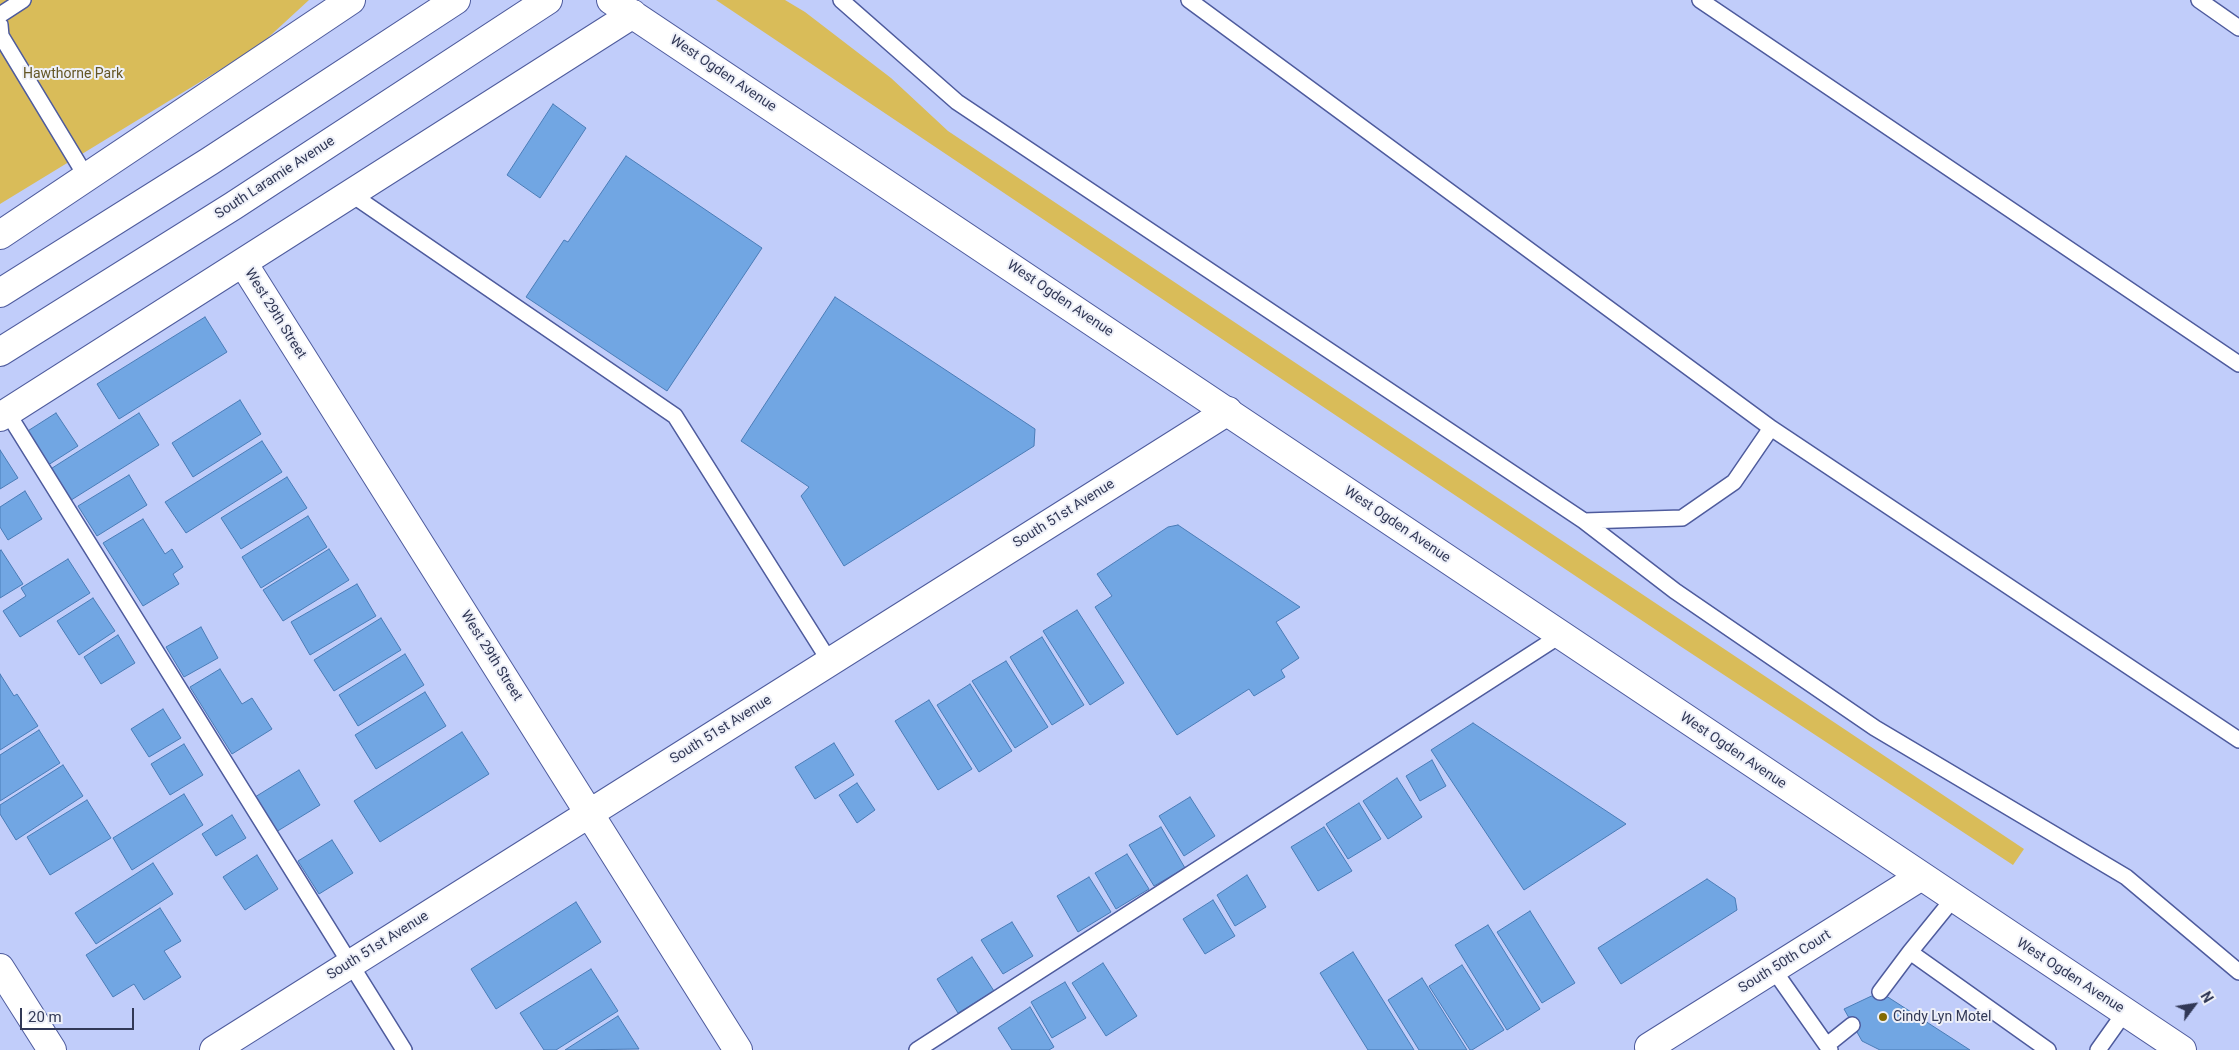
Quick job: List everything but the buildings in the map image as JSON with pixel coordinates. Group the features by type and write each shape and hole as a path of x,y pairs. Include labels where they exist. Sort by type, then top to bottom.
{"main road":[{"path":"305,31 333,0"},
{"path":"0,235 352,0"},
{"path":"0,293 210,161 456,0"},
{"name":"South Laramie Avenue","path":"0,352 232,206 548,0"},
{"path":"4,414 351,194 622,7"},
{"name":"West Ogden Avenue","path":"622,7 1228,411 1920,877 2182,1050"},
{"name":"West 29th Street","path":"243,263 738,1050"},
{"name":"South 51st Avenue","path":"214,1050 1228,411"},
{"name":"South 50th Court","path":"1652,1048 1773,969 1920,877"},
{"path":"0,968 52,1050"}],"lane":[{"path":"0,15 23,0"},
{"path":"841,0 957,102 1584,521 1675,591 1875,728 2126,877 2239,972"},
{"path":"1189,0 1771,428 2239,740"},
{"path":"1700,0 2239,364"},
{"path":"2199,0 2239,28"},
{"path":"0,25 1,36 87,178"},
{"path":"351,194 675,416 830,662"},
{"path":"4,414 404,1050"},
{"path":"1584,521 1682,518 1734,482 1771,428"},
{"path":"917,1050 1561,636"},
{"path":"1880,992 1953,899"},
{"path":"1910,952 2048,1050"},
{"path":"1773,969 1828,1048 1852,1025"},
{"path":"2098,1050 2125,1012"}],"green space":[{"name":"Hawthorne Park","path":"0,0 309,0 259,46 0,204"},
{"path":"716,0 785,0 805,12 891,78 948,131 2024,849 2013,865 1680,646"}],"place":[{"name":"Cindy Lyn Motel","path":"1883,1017"}]}
